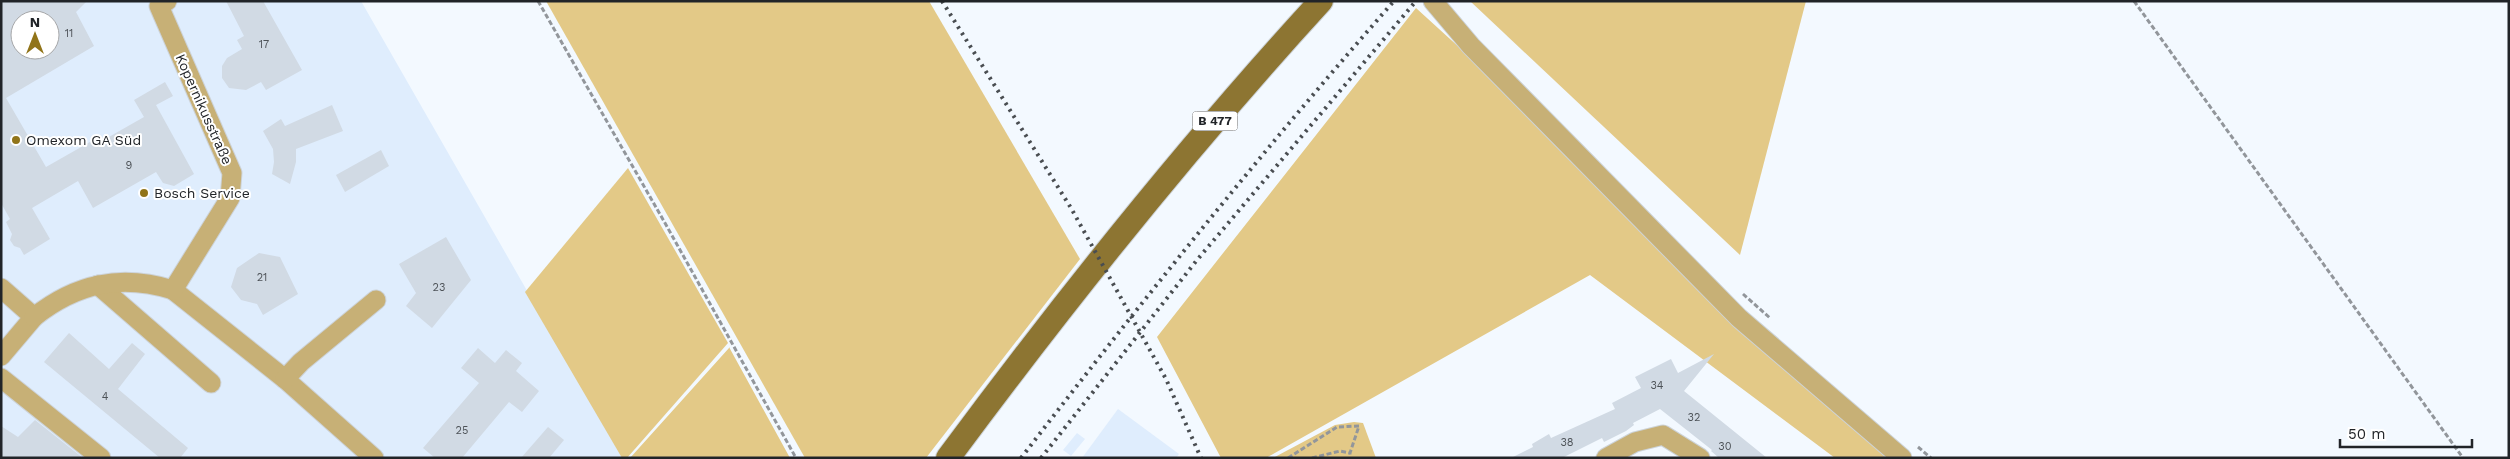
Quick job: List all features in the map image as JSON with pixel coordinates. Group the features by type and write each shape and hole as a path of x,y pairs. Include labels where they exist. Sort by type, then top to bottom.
{"main road":[{"name":"B 477","path":"948,458 1003,383 1182,160 1252,77 1321,1"}],"street":[{"path":"1433,1 1470,46 1738,318 1909,452"},
{"name":"Kopernikusstraße","path":"163,4 232,173 230,198 173,290"},
{"path":"1,356 34,317 54,302 79,290 98,285 122,282 151,283 173,290 284,380 374,458"},
{"path":"98,285 211,383"},
{"path":"1,288 34,317"},
{"path":"284,380 301,362 376,300"},
{"path":"1,378 101,458"},
{"path":"1606,458 1635,442 1663,435 1700,458"}],"path":[{"path":"538,1 666,222 796,458"},
{"path":"2134,1 2463,458"},
{"path":"1740,291 1776,324"},
{"path":"1288,458 1337,427 1360,426 1350,458"},
{"path":"1312,458 1340,451 1350,453"},
{"path":"1909,452 1930,458"}],"shaded area":[{"path":"1,1 361,1 623,458 1,458"},
{"path":"546,1 929,1 1080,259 926,458 805,458"},
{"path":"1470,1 1806,1 1740,255"},
{"path":"1416,8 1899,458 1835,458 1590,275 1266,458 1221,458 1157,337"},
{"path":"628,168 728,343 627,458 622,458 525,292"},
{"path":"729,348 790,458 630,458"},
{"path":"1118,409 1179,454 1176,458 1082,458"},
{"path":"1354,422 1363,423 1376,458 1273,458 1335,425"},
{"path":"1077,433 1085,439 1071,456 1063,450"}],"building":[{"path":"1,1 87,1 76,12 94,46 6,98 46,167 97,138 100,142 144,117 134,100 165,82 173,96 156,105 194,174 174,186 163,183 156,172 93,208 78,181 32,208 50,239 24,255 20,248 14,246 10,240 12,234 6,222 10,219 1,203"},
{"path":"226,1 263,1 302,70 266,90 261,82 246,90 229,88 222,78 222,66 227,58 242,49 237,40 244,36"},
{"path":"332,105 343,131 296,149 296,162 290,184 272,174 274,162 273,149 263,131 281,119 285,126"},
{"path":"381,150 389,166 345,192 336,175"},
{"path":"446,237 471,280 432,328 406,306 416,293 399,264"},
{"path":"259,253 280,257 298,294 263,315 257,304 241,300 231,287 237,268"},
{"path":"69,333 109,369 132,343 145,354 118,389 188,448 180,458 160,458 44,362"},
{"path":"478,348 495,363 506,350 522,363 516,371 539,391 522,412 509,402 462,458 435,458 423,448 479,383 461,368"},
{"path":"1714,354 1684,391 1767,458 1719,458 1712,450 1660,409 1633,423 1634,425 1626,431 1604,442 1602,438 1562,458 1511,458 1533,447 1532,444 1549,434 1551,438 1615,409 1612,403 1641,388 1635,377 1671,359 1678,373"},
{"path":"35,420 83,458 1,458 1,426 18,437"},
{"path":"548,427 564,440 549,458 521,458"}],"railway":[{"path":"942,1 1071,208 1166,379 1201,458"},
{"path":"1021,458 1204,226 1394,1"},
{"path":"1041,458 1197,260 1416,1"}],"place":[{"name":"Omexom GA Süd","path":"16,140"},
{"name":"Bosch Service","path":"144,193"}]}
